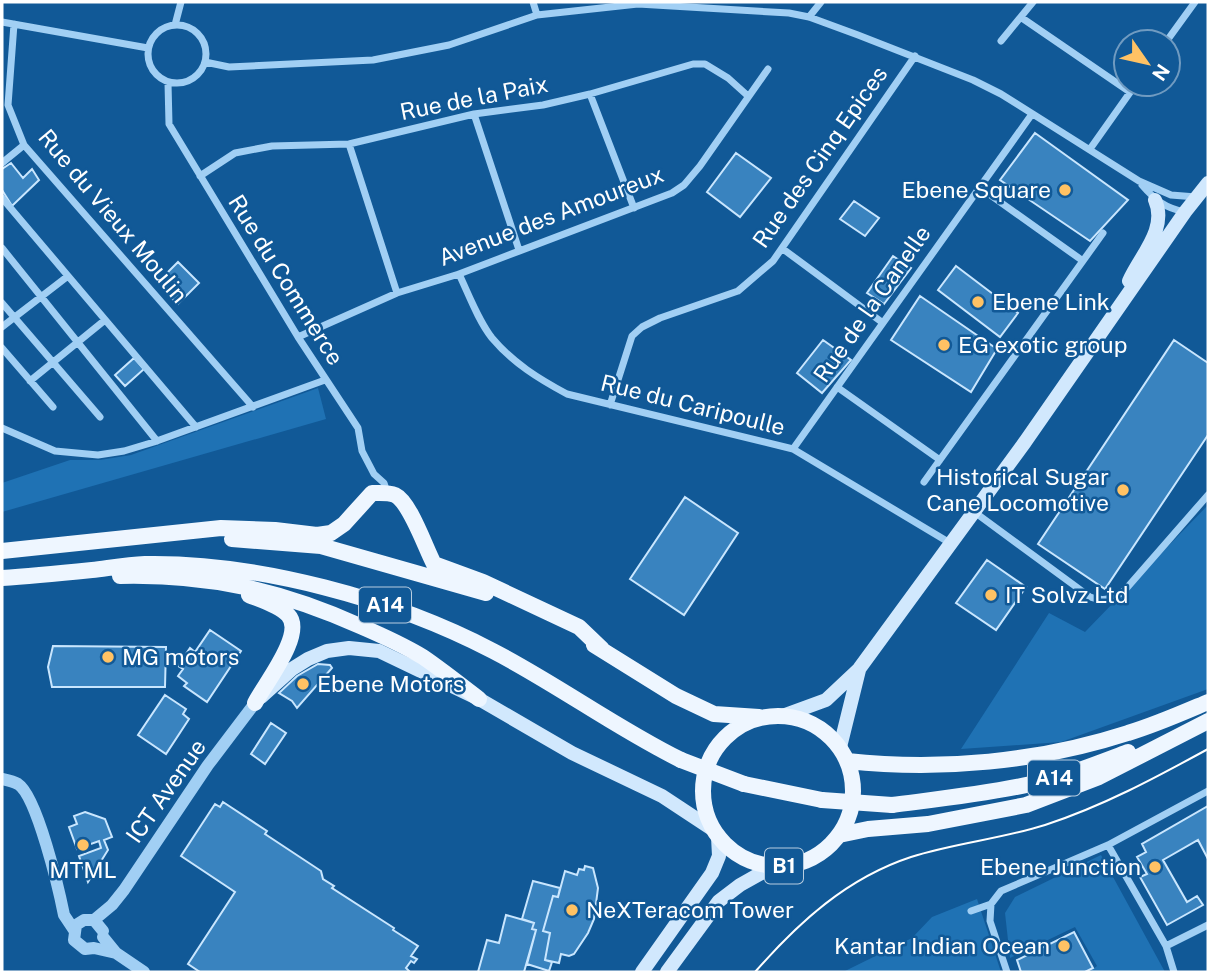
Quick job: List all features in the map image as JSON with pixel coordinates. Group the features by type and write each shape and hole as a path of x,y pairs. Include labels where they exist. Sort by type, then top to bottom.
{"main road":[{"path":"642,972 712,873 719,856 715,833 704,807 702,784 708,762 720,742 738,727 759,718 785,715 826,700 859,669 1025,442 1208,183"},
{"path":"1115,315 1133,298 1187,219 1198,197"},
{"path":"1115,315 1135,268 1158,228 1159,212 1155,200"},
{"path":"180,534 221,528 317,535 331,533 344,524 372,493 387,493 397,496 412,514 434,564 483,582 579,627 602,649"},
{"name":"A14","path":"2,551 180,534 321,546 486,593 602,649 676,696 714,714 759,718"},
{"name":"A14","path":"2,578 144,564 215,568 268,576 352,595 443,628 492,650 650,745 681,760 744,784 822,800 892,805 1033,784 1093,765 1208,721"},
{"path":"54,574 169,576 262,589 303,602 398,644 422,657 479,699"},
{"path":"169,576 194,585 242,593 265,601 288,614 293,627 287,649 255,703"},
{"path":"255,703 292,669 327,651 349,648 379,651 479,699 572,753 662,796 715,833"},
{"path":"844,754 859,669"},
{"path":"844,754 921,766 1029,758 1128,733 1208,702"},
{"path":"785,715 806,720 816,726 825,732 844,754 853,786 850,811 839,835"},
{"path":"839,835 868,829 928,824 1026,805 1098,777 1208,721"},
{"name":"B1","path":"715,833 733,852 752,862 774,866 789,866 811,858 839,835"},
{"name":"B1","path":"667,972 719,901 740,885 774,866"}],"street":[{"path":"175,25 181,2"},
{"path":"533,2 537,15"},
{"path":"810,17 821,2"},
{"path":"1001,41 1033,2"},
{"path":"1176,28 1195,2"},
{"path":"205,62 229,67 300,66 373,60 449,46 537,15 638,4 723,5 789,13 810,17 974,80 1139,181 1171,195 1198,197"},
{"path":"1022,18 1112,80"},
{"path":"2,22 148,48"},
{"name":"Rue du Vieux Moulin","path":"14,23 8,105 24,145 253,407"},
{"path":"175,25 184,26 200,36 206,53 205,62 194,79 184,83 168,83 151,68 148,48 158,33 175,25"},
{"name":"Rue des Cinq Epices","path":"610,405 632,336 642,327 660,318 738,291 773,261 915,56"},
{"name":"Rue de la Paix","path":"200,176 234,153 272,146 349,144 474,114 543,105 693,64 705,64 748,96"},
{"name":"Avenue des Amoureux","path":"298,337 397,293 459,274 672,193 684,185 768,69"},
{"name":"Rue du Commerce","path":"168,83 169,124 298,337 358,428 362,451 387,493"},
{"path":"590,94 634,208"},
{"path":"1090,149 1126,98"},
{"path":"2,111 8,105"},
{"path":"474,114 519,250"},
{"name":"Rue de la Canelle","path":"793,449 1032,114"},
{"path":"349,144 397,293"},
{"path":"2,163 24,145"},
{"path":"1139,181 1155,200 1166,207 1185,212"},
{"path":"979,187 1083,261"},
{"path":"2,198 196,427"},
{"path":"924,482 1103,233"},
{"path":"2,248 157,441"},
{"path":"783,249 883,323"},
{"name":"Rue du Caripoulle","path":"459,274 491,337 523,368 567,394 793,449 950,543"},
{"path":"2,327 68,276"},
{"path":"2,303 100,417"},
{"path":"30,381 105,320"},
{"path":"2,348 53,407"},
{"path":"2,428 55,451 98,455 124,451 157,441 325,380"},
{"path":"837,387 940,460"},
{"path":"972,511 1090,597 1098,600 1110,599 1125,590 1208,495"},
{"name":"ICT Avenue","path":"103,934 105,919 112,905 208,765 255,703"},
{"path":"2,779 18,784 36,813 65,915 74,930 76,944 85,949 94,948 116,953 144,972"},
{"path":"971,911 991,904 1002,891 1108,845 1208,791"},
{"path":"1108,845 1166,946 1174,972"},
{"path":"60,898 89,920 116,953"},
{"path":"991,904 990,921 1007,972"},
{"name":"ICT Avenue","path":"89,920 112,905"},
{"path":"74,930 79,922 89,920"},
{"path":"1166,946 1208,925"},
{"path":"94,948 103,934"}],"shaded area":[{"path":"318,388 326,419 2,512 2,483 70,460 100,460 131,455"},
{"path":"1208,505 1208,689 1061,742 961,749 1049,613 1085,632"},
{"path":"1101,855 1165,972 1089,972 1097,966 1075,927 1010,958 1005,913 1015,897"},
{"path":"977,899 1001,972 843,972 912,938 932,917"}],"building":[{"name":"Ebene Square","path":"1035,133 1128,200 1090,241 1000,180"},
{"path":"736,153 771,178 740,217 707,192"},
{"path":"11,163 23,178 32,169 39,180 12,206 2,190 2,169"},
{"path":"854,201 879,218 865,236 840,219"},
{"path":"893,256 911,268 884,304 867,293"},
{"path":"178,262 199,283 178,304 169,296 179,286 166,274"},
{"name":"Ebene Link","path":"956,266 1018,313 1000,337 938,290"},
{"name":"EG exotic group","path":"920,296 997,349 971,392 891,340"},
{"path":"823,340 851,360 822,393 797,373"},
{"name":"Historical Sugar Cane Locomotive","path":"1174,340 1208,363 1208,435 1105,589 1038,544"},
{"path":"134,358 144,369 125,386 115,375"},
{"path":"685,497 738,533 684,615 630,579"},
{"name":"IT Solvz Ltd","path":"987,560 1026,587 996,630 956,603"},
{"path":"210,630 241,651 207,702 184,686 187,683 178,676 183,669 178,666 190,648 195,652"},
{"name":"MG motors","path":"53,646 166,647 165,687 52,687 48,667"},
{"name":"Ebene Motors","path":"318,664 330,665 332,668 297,708 292,701 279,693 297,676"},
{"path":"165,695 186,709 183,714 189,719 166,754 138,735"},
{"path":"271,723 286,733 265,764 251,754"},
{"path":"223,802 321,871 323,879 334,886 332,888 418,946 411,956 417,959 414,963 411,961 406,968 410,972 200,972 188,964 235,892 181,856 215,804 220,807"},
{"name":"Ebene Junction","path":"1208,806 1208,859 1198,840 1163,860 1187,902 1197,896 1203,905 1167,925 1140,877 1147,874 1137,857 1146,852 1142,844"},
{"name":"MTML","path":"85,812 105,819 112,837 104,840 108,850 88,882 79,856 101,848 99,841 77,849 69,827 77,824 74,816"},
{"name":"NeXTeracom Tower","path":"585,866 593,868 598,888 594,919 574,954 561,954 559,963 545,960 550,933 543,931 553,896 558,897 565,871 577,875 579,869 584,870"},
{"path":"533,881 560,888 558,897 553,896 543,931 550,933 545,960 552,962 549,971 527,964 536,930 532,929 534,923 522,919"},
{"path":"506,915 534,923 532,929 536,930 524,972 478,972 487,940 499,943"},
{"name":"Kantar Indian Ocean","path":"1074,932 1093,968 1085,972 1021,972 1017,960"}],"tram line":[{"path":"755,972 807,919 845,889 888,866 928,852 1045,825 1128,791 1208,749"}],"place":[{"name":"Ebene Square","path":"1065,190"},
{"name":"Ebene Link","path":"978,302"},
{"name":"EG exotic group","path":"944,345"},
{"name":"Historical Sugar Cane Locomotive","path":"1123,490"},
{"name":"IT Solvz Ltd","path":"991,595"},
{"name":"MG motors","path":"108,657"},
{"name":"Ebene Motors","path":"303,684"},
{"name":"MTML","path":"83,845"},
{"name":"Ebene Junction","path":"1155,867"},
{"name":"NeXTeracom Tower","path":"572,910"},
{"name":"Kantar Indian Ocean","path":"1064,946"}]}
